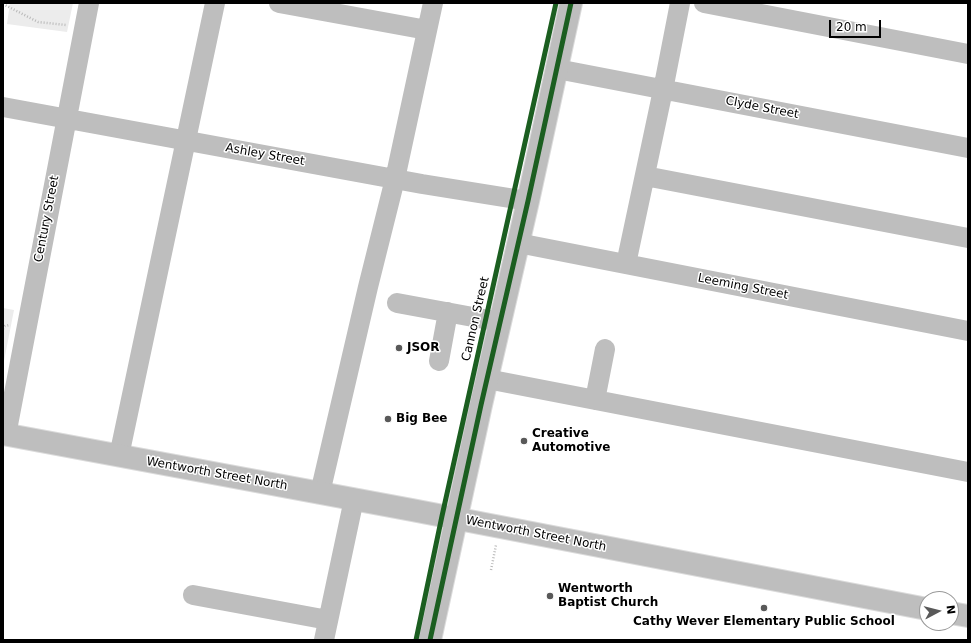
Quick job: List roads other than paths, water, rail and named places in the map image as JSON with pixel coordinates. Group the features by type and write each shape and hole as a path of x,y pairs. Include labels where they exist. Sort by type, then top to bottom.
{"main road":[{"path":"430,640 571,3"},
{"name":"Wentworth Street North","path":"4,434 354,499 919,607"}],"street":[{"name":"Century Street","path":"4,434 89,3"},
{"path":"119,456 215,3"},
{"path":"279,3 427,30"},
{"path":"320,493 395,179 433,3"},
{"path":"626,264 680,3"},
{"path":"704,3 968,54"},
{"name":"Clyde Street","path":"557,69 968,148"},
{"name":"Ashley Street","path":"3,107 395,179 528,201"},
{"path":"645,176 968,238"},
{"name":"Leeming Street","path":"518,242 968,331"},
{"path":"397,303 500,322"},
{"path":"439,361 448,312"},
{"path":"595,400 605,349"},
{"path":"487,379 968,472"},
{"path":"324,640 354,499"},
{"path":"193,595 328,620"}],"place":[{"name":"JSOR","path":"399,348"},
{"name":"Big Bee","path":"388,419"},
{"name":"Creative Automotive","path":"524,441"},
{"name":"Wentworth Baptist Church","path":"550,596"},
{"name":"Cathy Wever Elementary Public School","path":"764,608"}]}
